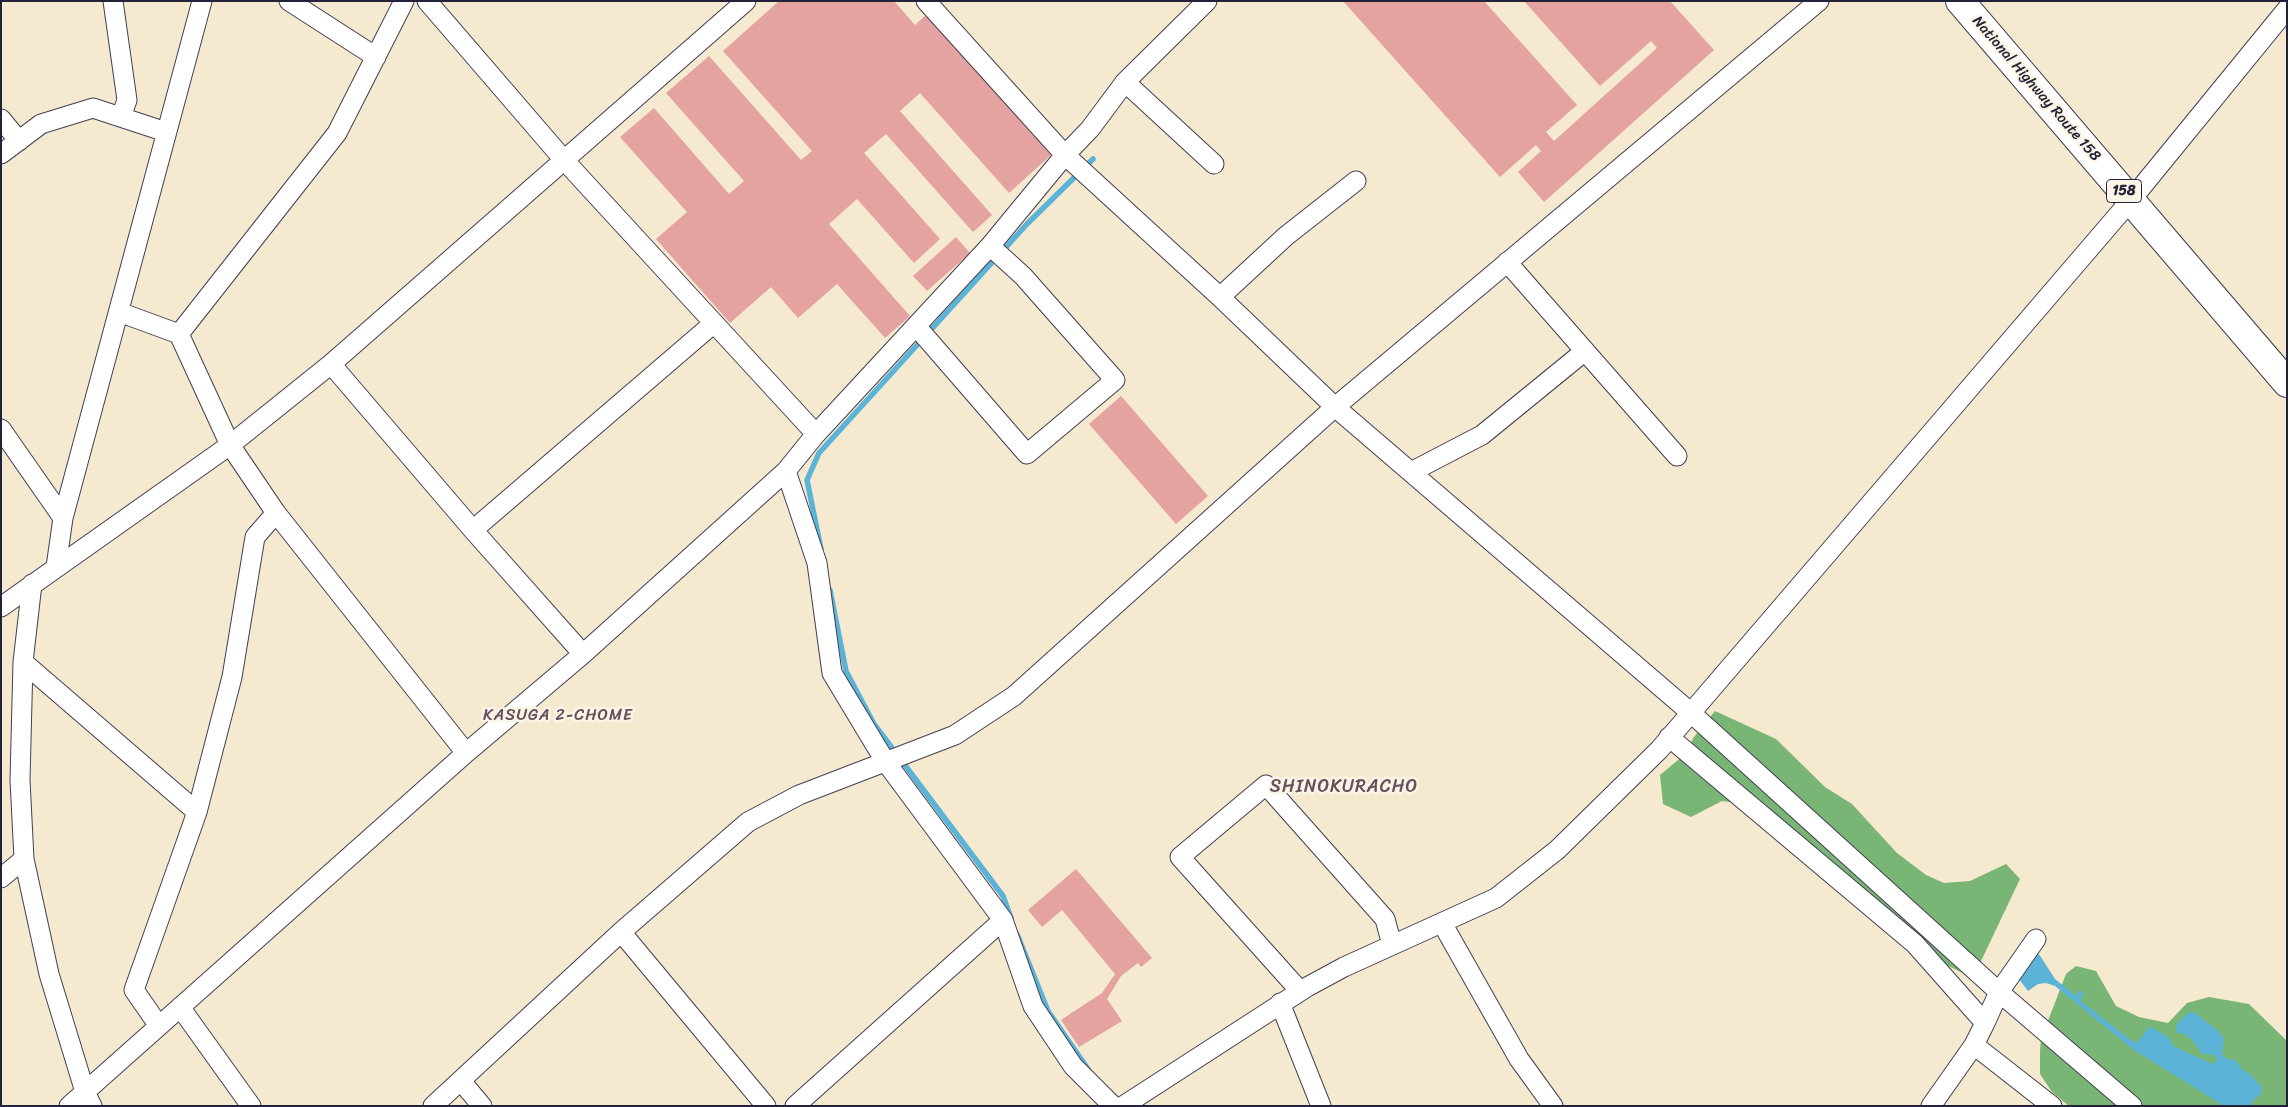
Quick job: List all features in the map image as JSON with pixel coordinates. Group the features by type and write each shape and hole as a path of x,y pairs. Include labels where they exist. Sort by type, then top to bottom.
{"highway":[{"name":"National Highway Route 158","path":"1960,1 2287,383"}],"street":[{"path":"113,1 127,100 121,117"},
{"path":"56,567 63,518 202,1"},
{"path":"289,1 376,57"},
{"path":"179,334 337,133 404,1"},
{"path":"427,1 564,160 816,434"},
{"path":"1,607 230,445 331,364 746,1"},
{"path":"926,1 1065,156 1220,297 1335,407 1690,712 1999,992 2132,1106"},
{"path":"69,1106 88,1099 180,1007 466,754 583,654 786,471 816,434 990,246 1090,129 1124,82 1208,1"},
{"path":"433,1106 621,932 748,822 799,795 955,735 1014,696 1335,407 1819,1"},
{"path":"1123,1106 1300,991 1344,967 1496,898 1557,850 1669,737 2131,200 2287,9"},
{"path":"1124,82 1214,164"},
{"path":"1,154 41,124 93,108 166,132"},
{"path":"1,119 19,141"},
{"path":"1220,297 1286,236 1356,181"},
{"path":"916,326 1027,454 1115,380 1023,276 990,246"},
{"path":"1507,262 1677,456"},
{"path":"119,312 179,334 230,445 276,513 466,754"},
{"path":"473,530 714,323"},
{"path":"1411,472 1482,435 1585,351"},
{"path":"331,364 473,530 583,654"},
{"path":"1,429 63,518"},
{"path":"786,471 817,563 832,673 885,762 1003,920 1033,1006 1073,1066 1113,1106"},
{"path":"159,1026 134,990 196,812 232,677 255,537 276,513"},
{"path":"32,584 22,662 20,780 24,859 49,974 88,1099"},
{"path":"22,662 196,812"},
{"path":"1669,737 1915,944 1985,1023"},
{"path":"1300,991 1180,857 1266,785 1385,918 1392,945"},
{"path":"1,878 24,859"},
{"path":"795,1106 1003,920"},
{"path":"1442,923 1519,1059 1553,1106"},
{"path":"621,932 766,1106"},
{"path":"1931,1106 1974,1045 1999,992 2036,939"},
{"path":"1280,1003 1320,1106"},
{"path":"180,1007 251,1106"},
{"path":"1974,1045 2052,1106"},
{"path":"461,1081 482,1106"}],"green space":[{"path":"1715,711 1776,739 1825,787 1852,804 1897,853 1926,875 1944,883 1970,881 2006,864 2020,879 1973,978 1934,959 1751,805 1722,801 1691,817 1663,804 1660,775 1684,755 1694,737"},
{"path":"2076,966 2096,971 2116,1006 2139,1017 2168,1023 2187,1003 2209,997 2249,1004 2287,1041 2287,1106 2069,1106 2052,1092 2040,1074 2040,1051 2041,1039 2066,974"}],"water":[{"path":"2039,954 2055,979 2076,996 2079,990 2083,992 2081,1001 2129,1039 2137,1043 2150,1026 2169,1038 2173,1046 2212,1064 2217,1060 2215,1055 2202,1054 2193,1041 2185,1034 2177,1033 2176,1026 2183,1017 2192,1011 2217,1030 2224,1039 2222,1055 2228,1059 2235,1060 2243,1070 2251,1075 2262,1087 2261,1094 2253,1100 2250,1106 2224,1106 2134,1050 2055,986 2046,983 2038,984 2028,991 2016,975 2028,960"}],"building":[{"path":"779,1 894,1 915,25 926,15 1051,155 1009,193 920,93 900,111 992,215 973,232 886,134 864,153 940,239 914,263 857,199 829,224 910,316 885,338 837,284 798,318 771,287 730,323 656,239 687,212 620,137 654,108 729,194 744,181 666,93 709,56 801,160 812,151 723,51"},
{"path":"1343,1 1484,1 1577,105 1546,132 1554,141 1657,48 1651,41 1600,86 1524,1 1670,1 1714,50 1544,202 1518,172 1541,151 1536,145 1500,177"},
{"path":"956,237 970,253 927,291 913,276"},
{"path":"1121,396 1208,496 1176,524 1089,424"},
{"path":"1076,869 1152,958 1141,967 1138,963 1121,976 1107,999 1122,1021 1079,1047 1061,1020 1102,993 1115,974 1062,910 1042,927 1028,910"}],"waterway":[{"path":"821,549 807,480 819,453 1027,224 1093,159"},
{"path":"830,590 846,671 874,724 1003,896 1011,918"},
{"path":"1017,934 1048,1011 1088,1069"}],"district":[{"name":"KASUGA 2-CHOME","path":"558,716"},
{"name":"SHINOKURACHO","path":"1344,787"}]}
